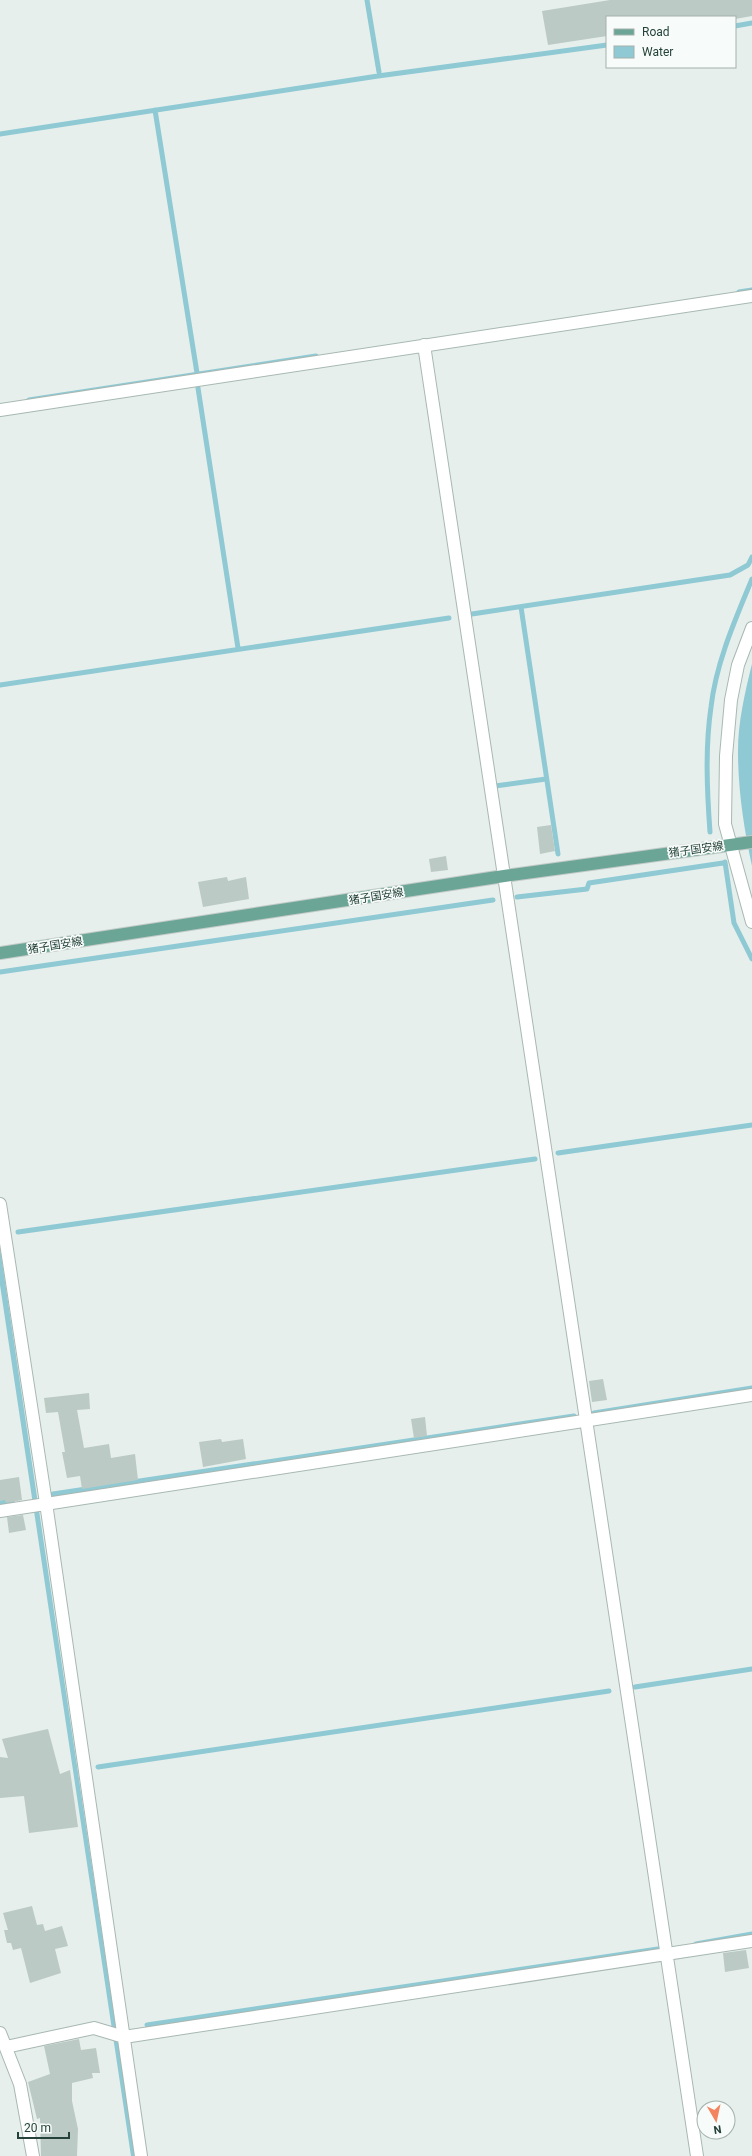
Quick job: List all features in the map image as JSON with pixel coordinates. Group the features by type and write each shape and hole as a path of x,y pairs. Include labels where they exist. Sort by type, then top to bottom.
{"main road":[{"name":"猪子国安線","path":"0,954 504,876 752,842"}],"street":[{"path":"0,410 752,296"},
{"path":"424,345 697,2156"},
{"path":"752,628 738,664 731,700 726,756 725,824 733,844 752,922"},
{"path":"0,1204 46,1503 141,2156"},
{"path":"0,1511 752,1396"},
{"path":"6,2047 94,2028 124,2036 752,1942"},
{"path":"0,2032 20,2084 33,2156"}],"water":[{"path":"752,664 752,866 742,809 739,780 738,740 744,696"},
{"path":"0,1248 135,2156 131,2156 0,1285"}],"building":[{"path":"610,0 752,0 752,16 736,19 736,16 606,16 606,36 548,45 542,11"},
{"path":"551,825 555,851 540,854 537,827"},
{"path":"446,856 448,870 431,872 429,859"},
{"path":"227,877 228,881 246,877 249,899 203,907 198,882"},
{"path":"603,1379 607,1400 592,1402 589,1381"},
{"path":"89,1393 90,1409 77,1410 84,1448 109,1444 111,1458 135,1454 138,1480 82,1489 80,1476 67,1478 62,1452 65,1452 58,1412 46,1413 44,1398"},
{"path":"425,1417 427,1436 414,1438 411,1419"},
{"path":"221,1439 222,1442 243,1439 246,1459 203,1467 199,1442"},
{"path":"19,1477 22,1500 6,1503 5,1500 0,1501 0,1480"},
{"path":"23,1515 26,1530 9,1533 7,1517"},
{"path":"48,1729 60,1774 70,1770 78,1827 29,1833 24,1796 0,1798 0,1757 8,1758 2,1739"},
{"path":"32,1906 37,1925 43,1924 45,1931 62,1926 68,1946 55,1949 61,1973 30,1983 21,1948 13,1950 11,1943 7,1943 4,1930 8,1930 3,1913"},
{"path":"746,1950 749,1968 725,1972 723,1953"},
{"path":"79,2039 81,2050 96,2048 100,2073 92,2073 93,2078 72,2083 72,2101 78,2129 77,2156 41,2156 40,2118 37,2119 28,2082 50,2074 44,2046"}],"waterway":[{"path":"367,0 379,72"},
{"path":"736,26 752,23"},
{"path":"0,134 378,76 606,45"},
{"path":"155,110 197,373"},
{"path":"739,292 752,290"},
{"path":"29,400 316,356"},
{"path":"198,388 238,648"},
{"path":"472,614 730,575 748,565 752,557"},
{"path":"710,832 707,754 709,722 714,691 717,674 727,642 752,579"},
{"path":"521,607 558,854"},
{"path":"0,685 449,618"},
{"path":"495,786 546,779"},
{"path":"725,862 734,923 752,959"},
{"path":"517,897 587,889 589,883 723,863"},
{"path":"0,972 493,900"},
{"path":"558,1153 752,1125"},
{"path":"18,1232 535,1159"},
{"path":"594,1413 752,1388"},
{"path":"53,1494 574,1416"},
{"path":"0,1503 12,1501"},
{"path":"635,1687 752,1669"},
{"path":"98,1767 609,1691"},
{"path":"696,1944 752,1934"},
{"path":"147,2025 658,1949"}]}
